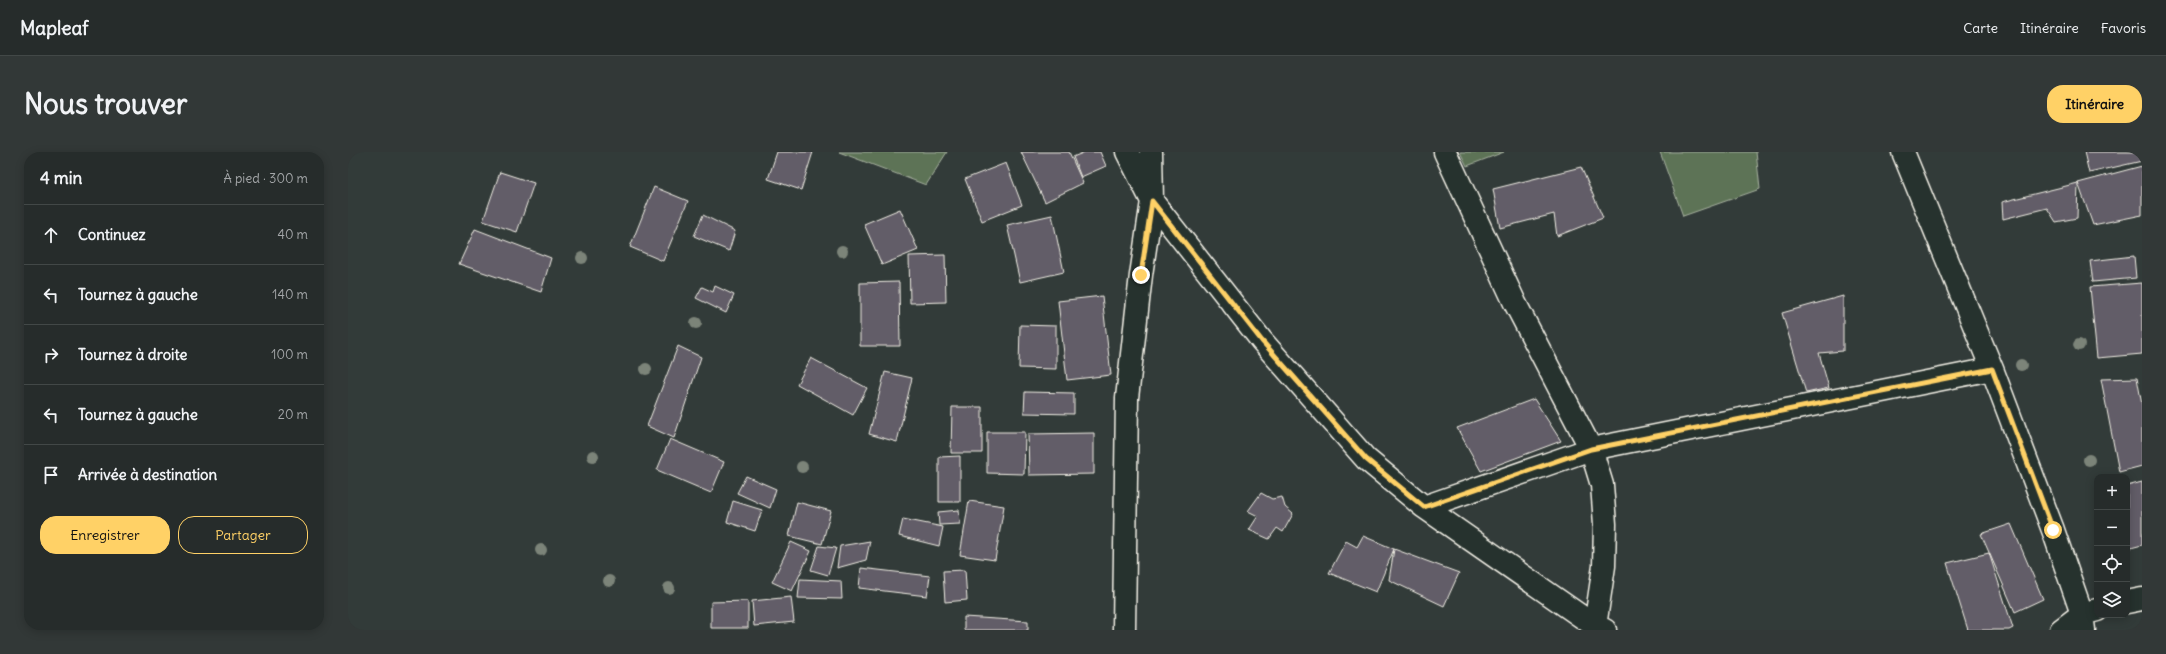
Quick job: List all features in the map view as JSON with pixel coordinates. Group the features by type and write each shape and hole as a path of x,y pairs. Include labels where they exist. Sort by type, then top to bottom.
{"street":[{"path":"1127,152 1152,201 1262,341 1366,459 1424,507 1600,628"},
{"path":"1124,630 1127,398 1141,275 1152,201 1152,152"},
{"path":"1445,152 1515,303 1591,449 1602,485 1605,524 1600,628"},
{"path":"1903,152 1992,369 2088,618 2061,630"},
{"path":"1424,507 1591,449 1992,369"},
{"path":"2130,601 2142,599"}],"green space":[{"path":"839,152 947,152 926,185"},
{"path":"1460,152 1504,152 1467,166"},
{"path":"1660,152 1756,152 1760,189 1683,216"}],"building":[{"path":"777,152 813,152 801,190 768,179"},
{"path":"1021,152 1069,152 1083,183 1045,202"},
{"path":"1085,152 1100,152 1106,166 1081,177 1073,157"},
{"path":"2084,152 2142,152 2142,161 2089,173"},
{"path":"1006,163 1022,205 982,221 965,179"},
{"path":"2142,166 2142,215 2093,225 2078,183"},
{"path":"1581,167 1603,218 1557,236 1554,214 1500,228 1493,189"},
{"path":"500,172 534,183 517,232 483,221"},
{"path":"2078,183 2077,218 2056,222 2047,208 2003,219 2002,202"},
{"path":"654,187 688,201 663,261 630,247"},
{"path":"900,209 918,250 882,265 864,224"},
{"path":"703,215 735,231 729,251 694,236"},
{"path":"1052,215 1064,272 1020,282 1007,225"},
{"path":"475,229 551,258 541,292 459,264"},
{"path":"945,255 946,302 910,303 909,256"},
{"path":"2134,256 2136,278 2093,282 2090,261"},
{"path":"899,282 900,346 860,346 860,283"},
{"path":"2142,283 2142,354 2097,358 2090,287"},
{"path":"715,286 734,295 726,313 696,298 702,287 713,292"},
{"path":"1102,296 1111,375 1067,380 1058,301"},
{"path":"1843,296 1843,351 1819,353 1829,388 1806,393 1782,313"},
{"path":"1020,325 1056,326 1056,369 1019,368"},
{"path":"678,346 701,357 674,438 647,426"},
{"path":"811,358 867,388 853,415 797,384"},
{"path":"885,372 912,378 897,442 869,434"},
{"path":"2137,378 2142,405 2142,466 2119,472 2101,379"},
{"path":"1025,392 1074,393 1074,414 1024,413"},
{"path":"1534,399 1561,441 1481,471 1457,428"},
{"path":"952,407 982,407 982,453 951,453"},
{"path":"987,432 1025,432 1024,474 987,473"},
{"path":"1094,433 1094,474 1029,475 1028,434"},
{"path":"670,439 724,462 711,493 657,470"},
{"path":"960,456 960,502 939,502 939,457"},
{"path":"746,476 776,489 770,508 737,493"},
{"path":"2142,482 2142,545 2130,548 2130,510 2130,485"},
{"path":"1261,493 1272,499 1282,497 1285,507 1293,514 1283,532 1277,528 1269,539 1249,530 1258,516 1248,511"},
{"path":"733,501 762,510 755,531 727,522"},
{"path":"969,501 1004,506 995,560 960,555"},
{"path":"797,502 831,511 822,544 789,536"},
{"path":"959,510 960,524 939,525 938,512"},
{"path":"903,519 943,527 939,546 899,536"},
{"path":"2011,524 2043,599 2015,612 1981,534"},
{"path":"1363,536 1394,549 1376,592 1329,573 1346,541 1357,547"},
{"path":"870,541 866,560 837,568 840,546"},
{"path":"791,542 811,551 792,591 772,582"},
{"path":"819,546 836,548 828,575 811,570"},
{"path":"1394,549 1459,573 1444,606 1389,580"},
{"path":"1989,553 2013,628 2009,630 1968,630 1947,563"},
{"path":"861,568 930,576 927,596 859,588"},
{"path":"965,570 967,600 945,602 943,571"},
{"path":"800,579 841,581 842,599 798,598"},
{"path":"791,597 794,622 754,626 752,601"},
{"path":"748,601 748,628 711,628 711,602"},
{"path":"964,617 1028,621 1028,630 964,630"}],"route":[{"path":"1141,275 1152,201 1262,341 1366,459 1424,507 1591,449 1992,369 2053,530"}]}
